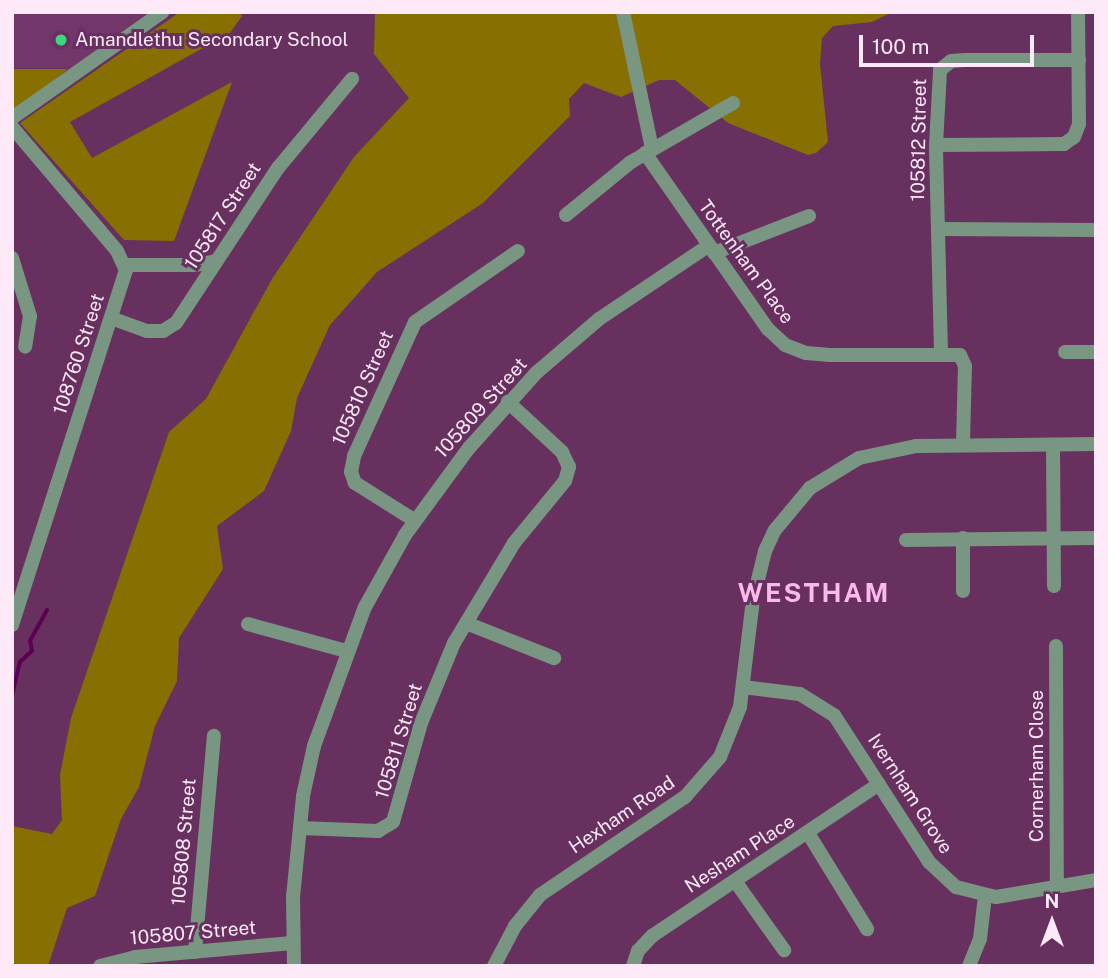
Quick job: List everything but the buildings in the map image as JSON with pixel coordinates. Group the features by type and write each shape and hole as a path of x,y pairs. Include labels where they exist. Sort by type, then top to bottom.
{"street":[{"path":"12,118 162,12"},
{"path":"623,12 648,150"},
{"path":"936,145 1069,142 1079,124 1078,12"},
{"name":"105812 Street","path":"941,353 936,145 937,80 940,70 951,61 1079,60"},
{"name":"105817 Street","path":"111,318 137,329 170,329 308,128 352,79"},
{"path":"566,215 648,150 733,103"},
{"path":"12,127 125,265 196,265 216,261"},
{"name":"Tottenham Place","path":"648,150 711,250 768,329 795,350 830,355 941,353"},
{"name":"105809 Street","path":"294,966 292,943 300,828 314,746 346,651 365,607 414,520 508,402 599,319 711,250 809,216"},
{"path":"938,229 1096,230"},
{"name":"105810 Street","path":"414,520 355,483 351,472 354,456 415,322 518,251"},
{"path":"12,258 30,316 25,347"},
{"name":"108760 Street","path":"12,625 126,273 125,265"},
{"path":"1065,352 1096,352"},
{"path":"941,353 956,354 964,360 963,444"},
{"name":"105811 Street","path":"300,828 360,832 387,828 393,822 421,723 466,623 514,543 568,474 562,452 508,402"},
{"name":"Hexham Road","path":"494,966 515,926 540,895 685,797 705,778 733,731 743,687 757,577 770,540 789,510 821,480 859,458 916,446 1096,444"},
{"path":"1053,445 1054,586"},
{"path":"963,538 963,592"},
{"path":"906,540 1096,538"},
{"path":"466,623 554,658"},
{"path":"247,624 346,651"},
{"name":"Cornerham Close","path":"1056,646 1057,887"},
{"name":"Ivernham Grove","path":"743,687 800,694 824,707 843,726 929,862 956,887 985,896 1096,880"},
{"name":"105808 Street","path":"195,952 214,736"},
{"name":"Nesham Place","path":"633,966 638,951 652,936 879,785"},
{"path":"808,833 867,929"},
{"path":"735,881 784,950"},
{"path":"969,966 979,940 985,896"},
{"name":"105807 Street","path":"100,966 122,959 292,943"}],"shaded area":[{"name":"Amandlethu Secondary School","path":"12,12 149,12 71,68 12,68"},
{"path":"180,12 240,12 242,16 230,33 70,122 92,158 232,82 174,241 124,240 20,123"},
{"path":"375,12 892,12 872,22 833,26 822,38 820,64 828,142 816,153 808,155 728,123 675,80 659,80 621,97 584,83 569,99 570,116 483,203 377,272 330,325 297,398 291,431 264,491 217,526 223,569 179,638 177,681 155,726 139,787 121,819 95,896 67,908 48,966 12,966 12,826 52,834 62,820 60,775 71,718 169,432 206,399 272,279 354,157 409,98 374,54"},
{"path":"12,69 68,69 14,111"}],"waterway":[{"path":"12,696 20,662 32,651 30,641 47,610"}],"place":[{"name":"Amandlethu Secondary School","path":"61,40"}],"district":[{"name":"WESTHAM","path":"814,593"}]}
